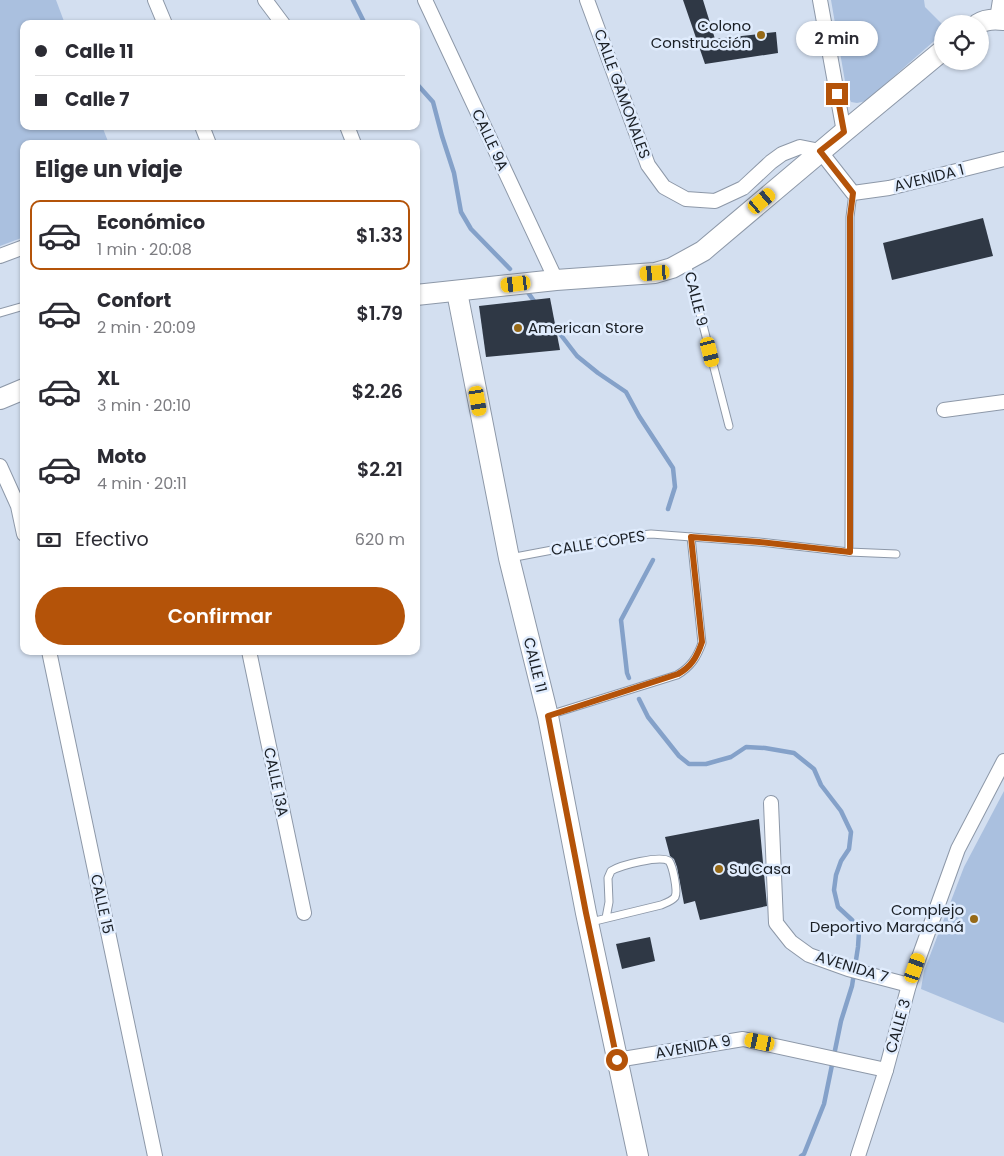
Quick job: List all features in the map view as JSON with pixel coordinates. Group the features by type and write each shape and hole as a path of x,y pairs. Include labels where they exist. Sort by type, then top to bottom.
{"street":[{"path":"155,0 163,20"},
{"path":"265,0 280,20"},
{"name":"CALLE 9A","path":"425,0 556,280"},
{"name":"CALLE GAMONALES","path":"587,0 648,165 664,187 686,199 715,201 742,188 782,154 800,147 820,151"},
{"path":"820,0 844,132"},
{"path":"420,295 556,280 655,273 672,268 703,251 820,151 934,58"},
{"path":"820,151 853,193"},
{"name":"AVENIDA 1","path":"853,193 889,188 1004,159"},
{"path":"0,256 20,248"},
{"name":"CALLE 11","path":"457,292 509,558 597,920 617,1060 638,1156"},
{"path":"0,399 20,391"},
{"path":"944,410 1004,402"},
{"path":"0,466 18,506 20,515"},
{"name":"CALLE 15","path":"50,655 155,1156"},
{"name":"CALLE 13A","path":"249,655 304,913"},
{"name":"CALLE 3","path":"858,1156 886,1070 909,985 958,849 1004,761"},
{"name":"AVENIDA 7","path":"771,803 776,923 791,942 809,955 848,969 909,985"},
{"name":"AVENIDA 9","path":"617,1060 743,1039 886,1070"}],"lane":[{"path":"850,552 850,217 853,193"},
{"name":"CALLE 9","path":"686,260 728,426"},
{"path":"0,313 20,307"},
{"name":"CALLE COPES","path":"509,558 621,537 651,534 759,542 850,552 896,554"},
{"path":"548,716 678,674 688,668 698,656 702,642 691,537"},
{"path":"659,858 669,861 676,892 675,898 661,906 597,920 609,902 608,878 611,871 619,867 659,858"}],"shaded area":[{"path":"0,0 56,0 64,20 20,20 20,130 104,130 107,140 20,140 20,238 0,246"},
{"path":"831,0 924,0 925,7 934,16 934,41 866,101 851,102 847,93"},
{"name":"Complejo Deportivo Maracaná","path":"1004,791 1004,1023 921,989 924,971 964,867"}],"building":[{"name":"Colono Construcción","path":"683,0 703,0 715,39 776,32 778,53 705,64"},
{"path":"983,218 993,256 892,280 883,243"},
{"name":"American Store","path":"550,298 560,350 486,357 479,306"},
{"name":"Su Casa","path":"759,819 767,906 700,920 695,901 684,904 677,867 674,859 670,856 665,837"},
{"path":"650,937 655,961 622,969 616,944"}],"waterway":[{"path":"353,0 363,20"},
{"path":"420,87 433,102 454,173 461,212 471,229 510,269"},
{"path":"527,291 536,304"},
{"path":"554,326 577,356 626,392 639,416 673,468 675,487 668,509"},
{"path":"629,678 621,620 653,560"},
{"path":"639,699 648,717 679,756 689,764 706,764 731,757 746,747 794,753 814,769 821,785 841,811 851,832 849,849 841,861 836,875 834,890 838,907 852,920 859,932 852,986 841,1021 824,1104 804,1154 801,1156"}],"place":[{"name":"Colono Construcción","path":"761,35"},
{"name":"American Store","path":"518,328"},
{"name":"Su Casa","path":"719,869"},
{"name":"Complejo Deportivo Maracaná","path":"974,919"}],"route":[{"path":"617,1060 548,716 678,674 688,668 698,656 702,642 691,537 850,552 850,217 853,193 820,151 844,132 837,94"}]}
